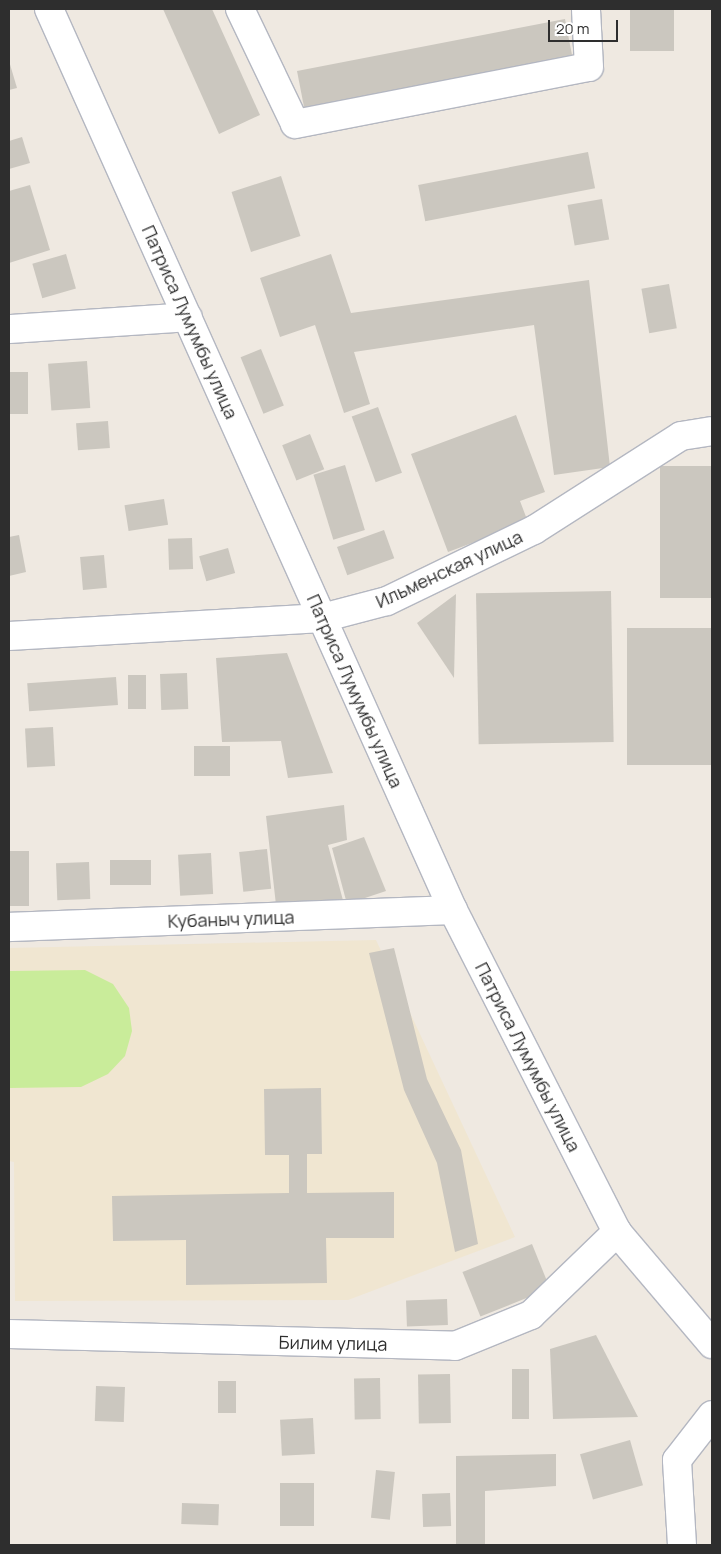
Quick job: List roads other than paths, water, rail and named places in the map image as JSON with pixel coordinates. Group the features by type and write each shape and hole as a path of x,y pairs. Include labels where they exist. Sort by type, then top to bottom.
{"street":[{"name":"Патриса Лумумбы улица","path":"49,9 453,910 617,1232 712,1344"},
{"path":"240,9 295,124 589,67 586,9"},
{"path":"9,329 188,317"},
{"name":"Ильменская улица","path":"9,636 322,618 387,601 534,530 681,436 712,431"},
{"name":"Кубаныч улица","path":"9,927 453,910"},
{"name":"Билим улица","path":"9,1334 455,1346 531,1315 617,1232"},
{"path":"682,1545 677,1460 712,1415"}]}
